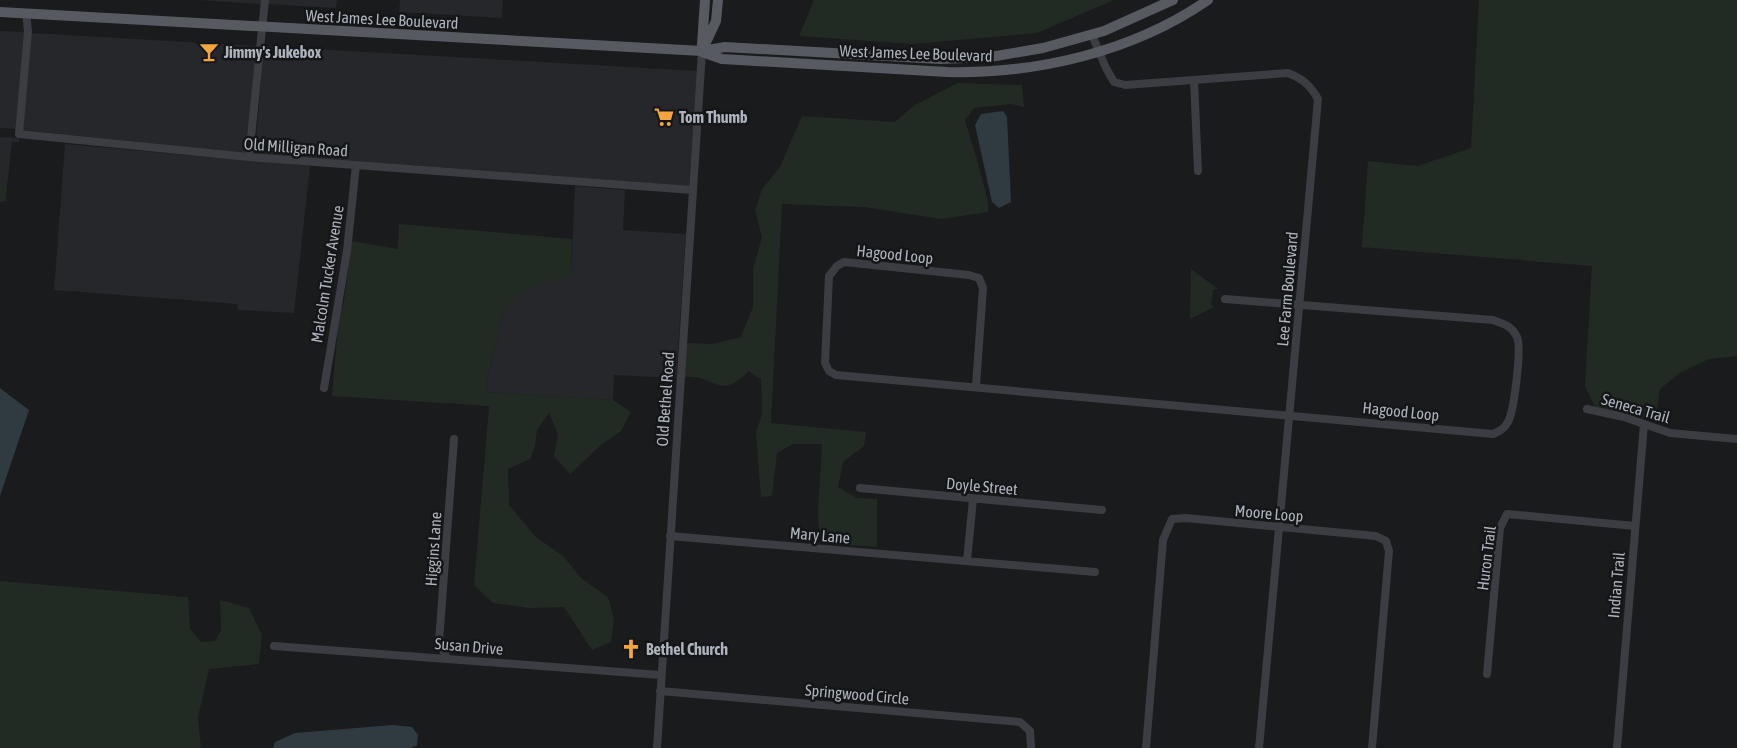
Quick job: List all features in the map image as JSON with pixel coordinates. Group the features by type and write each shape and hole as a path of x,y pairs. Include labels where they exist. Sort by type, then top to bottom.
{"main road":[{"path":"702,51 705,0"},
{"path":"702,51 716,20 718,0"},
{"name":"West James Lee Boulevard","path":"0,12 702,51 725,47 965,58 1016,54 1092,35 1120,25 1174,0"},
{"name":"West James Lee Boulevard","path":"702,51 722,59 972,72 1028,68 1098,51 1149,32 1208,0"}],"street":[{"path":"249,157 265,0"},
{"name":"Old Milligan Road","path":"26,13 28,31 19,134 249,157 692,190"},
{"name":"Lee Farm Boulevard","path":"1092,35 1114,82 1125,85 1288,73 1302,78 1310,86 1318,99 1259,748"},
{"name":"Old Bethel Road","path":"657,748 702,51"},
{"path":"1194,80 1198,171"},
{"name":"Malcolm Tucker Avenue","path":"324,388 347,251 356,165"},
{"name":"Hagood Loop","path":"976,386 983,288 979,278 969,275 844,262 836,266 830,276 825,363 829,370 836,374 1494,434 1503,430 1509,420 1520,356 1518,338 1510,326 1493,320 1225,298"},
{"name":"Seneca Trail","path":"1587,409 1624,416 1670,433 1737,439"},
{"name":"Indian Trail","path":"1617,748 1644,424"},
{"name":"Higgins Lane","path":"448,658 439,642 454,439"},
{"name":"Doyle Street","path":"860,488 1102,510"},
{"path":"968,561 973,499"},
{"name":"Huron Trail","path":"1487,674 1500,528 1507,514 1635,526"},
{"name":"Moore Loop","path":"1146,748 1163,540 1172,519 1376,536 1386,541 1389,551 1372,748"},
{"name":"Mary Lane","path":"670,536 1095,572"},
{"name":"Susan Drive","path":"274,646 661,675"},
{"name":"Springwood Circle","path":"660,691 1020,722 1030,731 1031,748"}],"shaded area":[{"path":"198,0 262,0 261,4"},
{"path":"269,0 337,0 336,8 269,4"},
{"path":"400,0 503,0 502,18 399,12"},
{"path":"814,0 1114,0 1037,33 912,44 799,36"},
{"path":"1479,0 1737,0 1737,356 1709,359 1680,373 1660,389 1655,421 1595,406 1585,387 1592,266 1362,247 1368,161 1417,166 1471,148"},
{"path":"0,31 24,32 16,129 0,128"},
{"path":"31,33 257,46 246,153 23,130"},
{"path":"264,46 697,71 689,186 255,153"},
{"path":"958,83 1022,85 1024,107 1011,104 974,108 965,120 984,184 988,212 941,219 864,207 782,204 771,423 866,432 864,446 843,462 838,487 857,498 877,499 877,547 820,543 818,513 822,444 793,444 777,453 772,496 761,497 756,432 762,414 761,378 758,378 749,371 739,380 730,385 723,386 695,377 684,377 686,346 688,343 712,344 741,337 753,307 753,269 762,237 755,210 762,189 780,167 802,116 895,122 915,105"},
{"path":"1003,111 1007,117 1011,202 999,208 992,202 975,125 981,114"},
{"path":"0,137 19,138 19,142 12,142 7,186 0,186"},
{"path":"65,144 310,166 294,313 238,310 237,304 54,290"},
{"path":"0,186 7,186 6,201 0,202"},
{"path":"575,186 625,190 623,230 686,234 676,378 614,375 613,400 488,392 487,380 503,314 518,294 534,285 571,275"},
{"path":"399,224 572,239 571,276 534,285 518,294 503,314 487,380 488,392 613,400 631,412 621,431 601,445 570,474 554,456 558,434 549,413 537,430 535,446 530,459 508,469 509,505 535,536 564,557 582,579 608,597 614,619 611,642 592,650 564,607 530,608 493,603 474,585 489,406 332,396 339,317 344,301 352,241 398,249"},
{"path":"1191,269 1218,289 1213,290 1211,305 1214,307 1190,319"},
{"path":"0,388 29,410 0,496"},
{"path":"0,581 188,597 190,629 201,642 215,641 221,630 220,600 249,608 262,635 259,664 209,669 198,717 201,748 0,748"},
{"path":"393,725 412,727 418,735 417,745 411,748 273,748 275,742 295,733"}],"place":[{"name":"Jimmy's Jukebox","path":"209,52"},
{"name":"Tom Thumb","path":"664,117"},
{"name":"Bethel Church","path":"631,649"}]}
